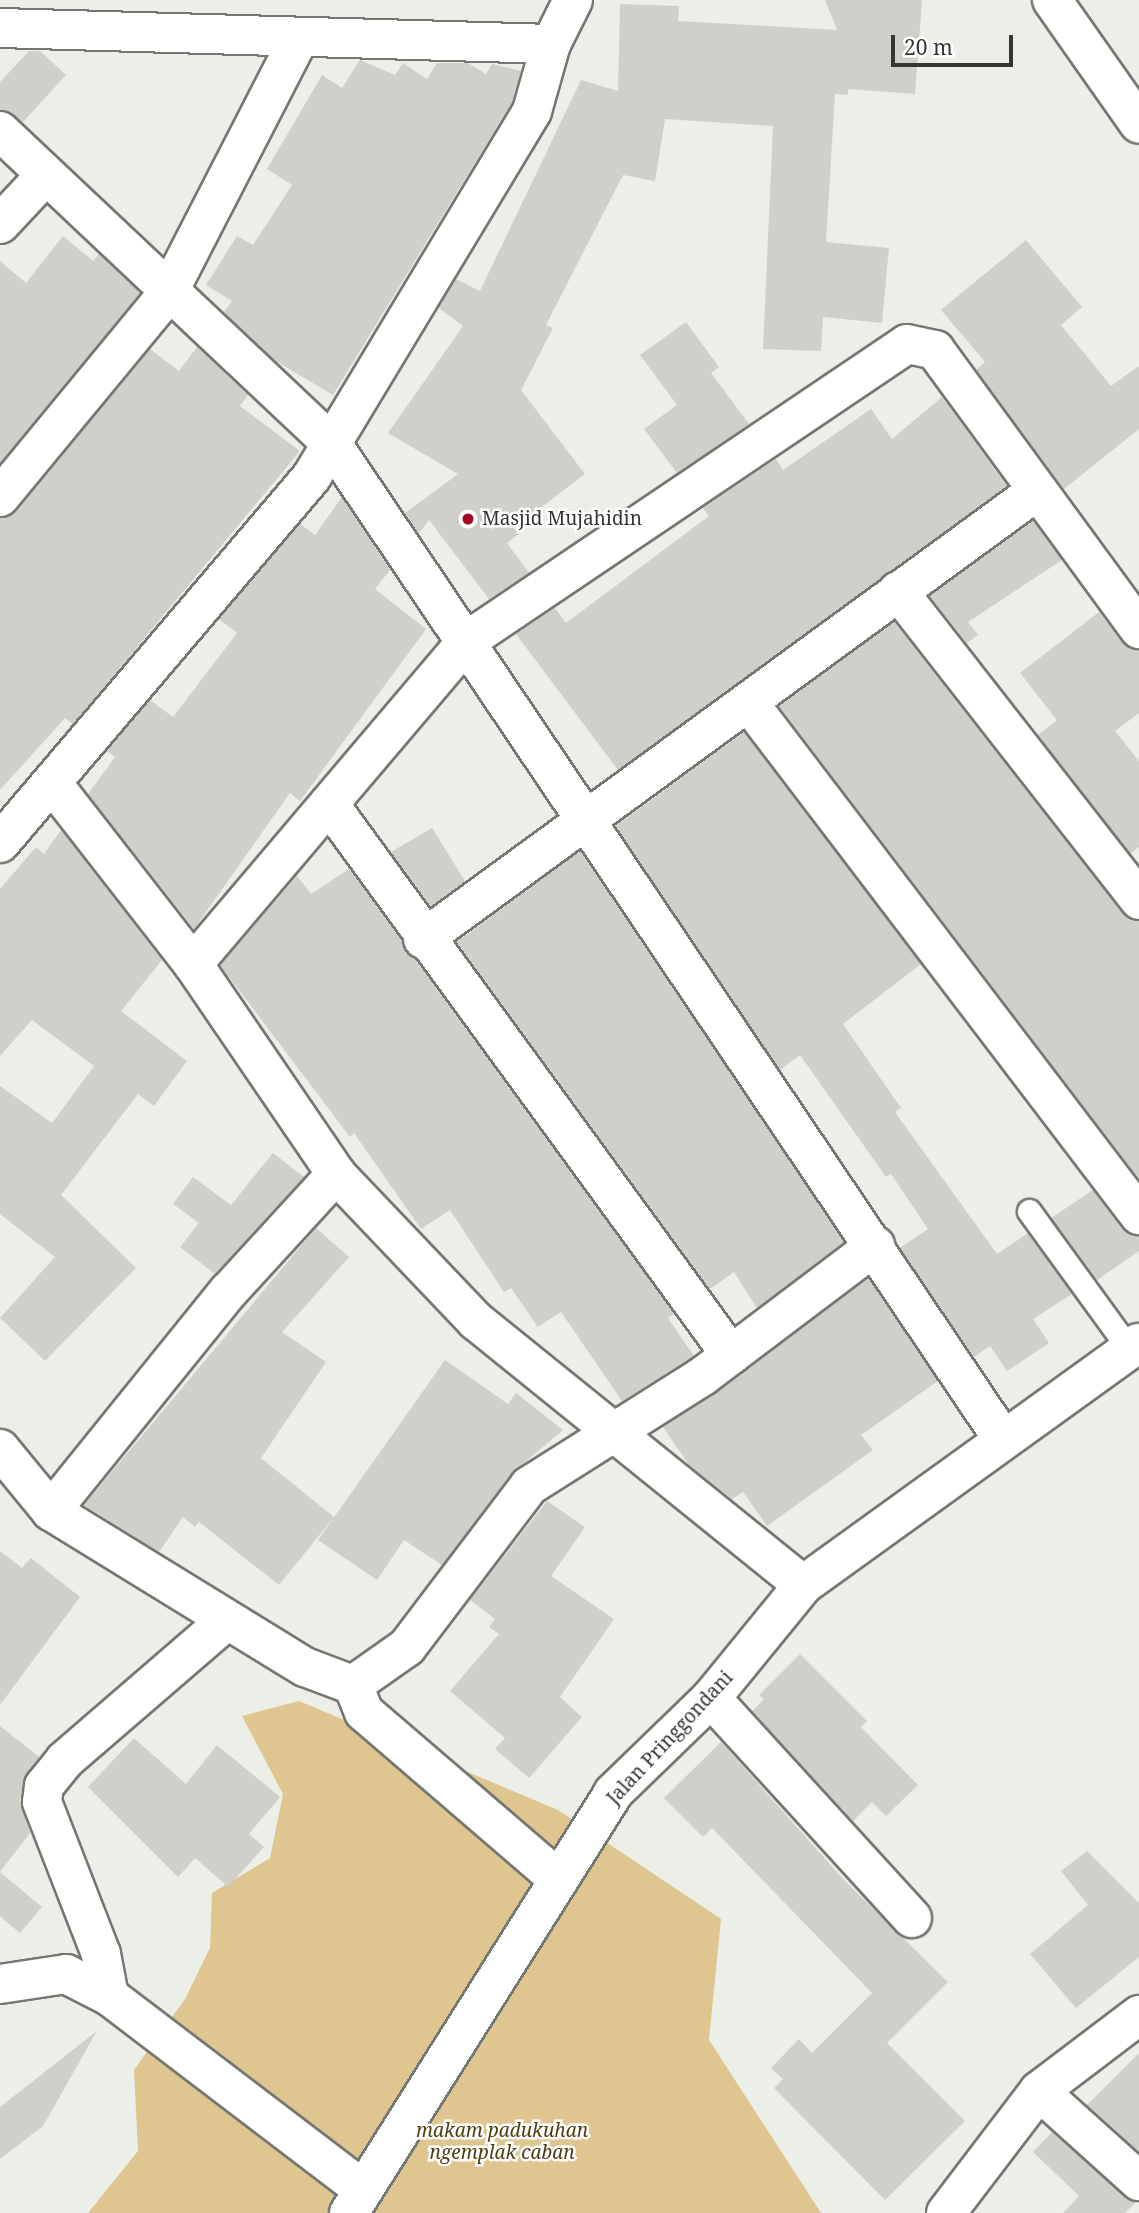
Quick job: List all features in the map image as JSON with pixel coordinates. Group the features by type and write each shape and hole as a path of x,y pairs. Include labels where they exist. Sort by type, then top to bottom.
{"street":[{"path":"0,843 312,476 532,111 551,44 573,0"},
{"path":"1052,0 1139,124"},
{"path":"0,28 551,44"},
{"path":"0,497 168,293 299,38"},
{"path":"0,131 44,177 332,444 468,640 1003,1440"},
{"path":"0,224 44,177"},
{"path":"192,964 468,640 907,344 935,350 1139,629"},
{"path":"423,939 589,823 898,591 1037,491"},
{"path":"898,591 1139,900"},
{"path":"749,702 1139,1215"},
{"path":"52,783 192,964 336,1174 476,1321 609,1434 803,1585"},
{"path":"329,804 423,939 731,1355"},
{"path":"51,1511 228,1292 336,1174"},
{"path":"0,1449 51,1511 227,1620 336,1683 353,1685 407,1647 529,1486 731,1355 875,1246"},
{"name":"Jalan Pringgondani","path":"355,2200 613,1793 711,1698 803,1585 1134,1346"},
{"path":"109,1996 101,1954 42,1802 44,1786 65,1760 227,1620"},
{"path":"353,1685 364,1712 559,1880"},
{"path":"711,1698 912,1918"},
{"path":"0,1984 66,1974 109,1996 355,2200"},
{"path":"946,2213 1039,2091 1139,2015"},
{"path":"1039,2091 1139,2181"}],"lane":[{"path":"1029,1211 1134,1346"}],"green space":[{"name":"makam padukuhan ngemplak caban","path":"299,1701 558,1810 721,1919 709,2040 821,2213 88,2213 138,2151 134,2070 185,1999 210,1948 212,1893 270,1858 283,1794 242,1716"}],"building":[{"path":"825,0 922,0 915,94 848,89 848,95 835,94 826,242 889,248 882,323 823,317 821,351 763,349 773,126 665,119 655,181 623,175 546,325 553,328 521,390 585,474 514,528 519,534 507,543 529,573 489,599 429,520 419,533 405,513 458,474 388,433 463,326 439,308 456,279 480,291 581,80 618,91 620,4 679,6 678,21 837,30"},
{"path":"29,51 40,51 66,75 23,122 0,110 0,82"},
{"path":"360,60 395,75 403,63 427,79 437,63 468,63 486,74 492,64 521,71 512,102 333,395 274,360 224,312 232,301 206,285 237,236 253,245 292,185 267,169 322,75 342,88"},
{"path":"63,236 93,261 99,254 140,293 0,463 0,261 26,283"},
{"path":"1026,240 1082,307 1061,325 1111,386 1139,366 1139,429 1064,489 976,370 985,362 941,310"},
{"path":"686,322 719,367 711,373 749,424 677,473 644,429 677,405 640,355"},
{"path":"197,347 248,395 240,406 300,451 73,724 65,718 0,790 0,518 17,511 150,349 179,371"},
{"path":"942,397 1007,486 618,770 516,634 555,608 566,623 709,516 703,508 776,459 783,470 871,409 892,439"},
{"path":"342,497 390,570 375,589 426,629 300,801 290,793 194,929 88,794 115,757 107,751 150,700 173,717 237,633 219,619 300,524 315,535"},
{"path":"1033,521 1062,560 968,622 978,635 967,643 930,596"},
{"path":"1099,612 1122,642 1139,650 1139,713 1115,731 1139,761 1139,847 1130,854 1038,735 1057,720 1020,673"},
{"path":"894,622 1122,913 1139,921 1139,1179 779,706"},
{"path":"744,732 921,964 843,1024 901,1108 895,1112 997,1254 1028,1233 1072,1294 1033,1319 1049,1343 1007,1371 990,1346 974,1357 900,1248 928,1229 891,1174 886,1177 800,1055 780,1070 616,826"},
{"path":"432,828 465,881 431,906 391,852"},
{"path":"61,830 162,960 121,1011 187,1061 154,1106 138,1094 61,1195 136,1268 45,1361 0,1318 55,1257 0,1214 0,1086 52,1123 94,1066 32,1020 0,1056 0,889 36,847 44,854"},
{"path":"580,851 844,1242 757,1308 734,1272 710,1289 457,942"},
{"path":"349,869 674,1314 668,1318 694,1356 622,1401 561,1312 538,1327 511,1288 504,1292 450,1210 421,1229 354,1133 350,1137 220,965 297,876 311,894"},
{"path":"273,1153 304,1177 215,1274 180,1247 199,1223 173,1204 193,1177 231,1205"},
{"path":"1093,1190 1122,1229 1139,1236 1139,1251 1097,1280 1051,1218"},
{"path":"316,1228 349,1257 282,1332 326,1362 261,1458 334,1517 279,1585 199,1522 195,1527 183,1517 159,1552 84,1505"},
{"path":"868,1278 938,1381 861,1435 873,1450 767,1526 743,1492 732,1499 689,1465 663,1427"},
{"path":"445,1360 508,1404 516,1393 563,1430 512,1473 442,1565 404,1540 377,1580 318,1540"},
{"path":"547,1501 585,1527 551,1576 614,1619 560,1697 582,1717 529,1778 495,1749 505,1738 450,1691 499,1634 489,1627 495,1619 470,1600"},
{"path":"0,1551 22,1568 31,1558 80,1597 0,1705"},
{"path":"800,1654 867,1721 861,1727 918,1785 886,1816 872,1802 853,1821 752,1711 764,1699 759,1695"},
{"path":"0,1726 39,1757 27,1773 20,1799 30,1833 0,1872"},
{"path":"134,1738 186,1784 217,1745 280,1797 249,1834 264,1847 228,1887 195,1858 178,1877 88,1787"},
{"path":"721,1742 846,1882 948,1982 887,2043 965,2121 885,2200 774,2088 783,2079 771,2068 799,2039 812,2053 872,1993 712,1828 703,1837 664,1798"},
{"path":"1087,1851 1139,1903 1139,1957 1076,2008 1030,1954 1088,1905 1061,1871"},
{"path":"0,1872 42,1907 20,1933 0,1916"},
{"path":"97,2031 43,2126 0,2159 0,2107"},
{"path":"1139,2053 1139,2152 1087,2105"},
{"path":"1052,2132 1136,2202 1125,2213 1063,2213 1079,2196 1033,2152"}],"place":[{"name":"Masjid Mujahidin","path":"468,519"}]}
